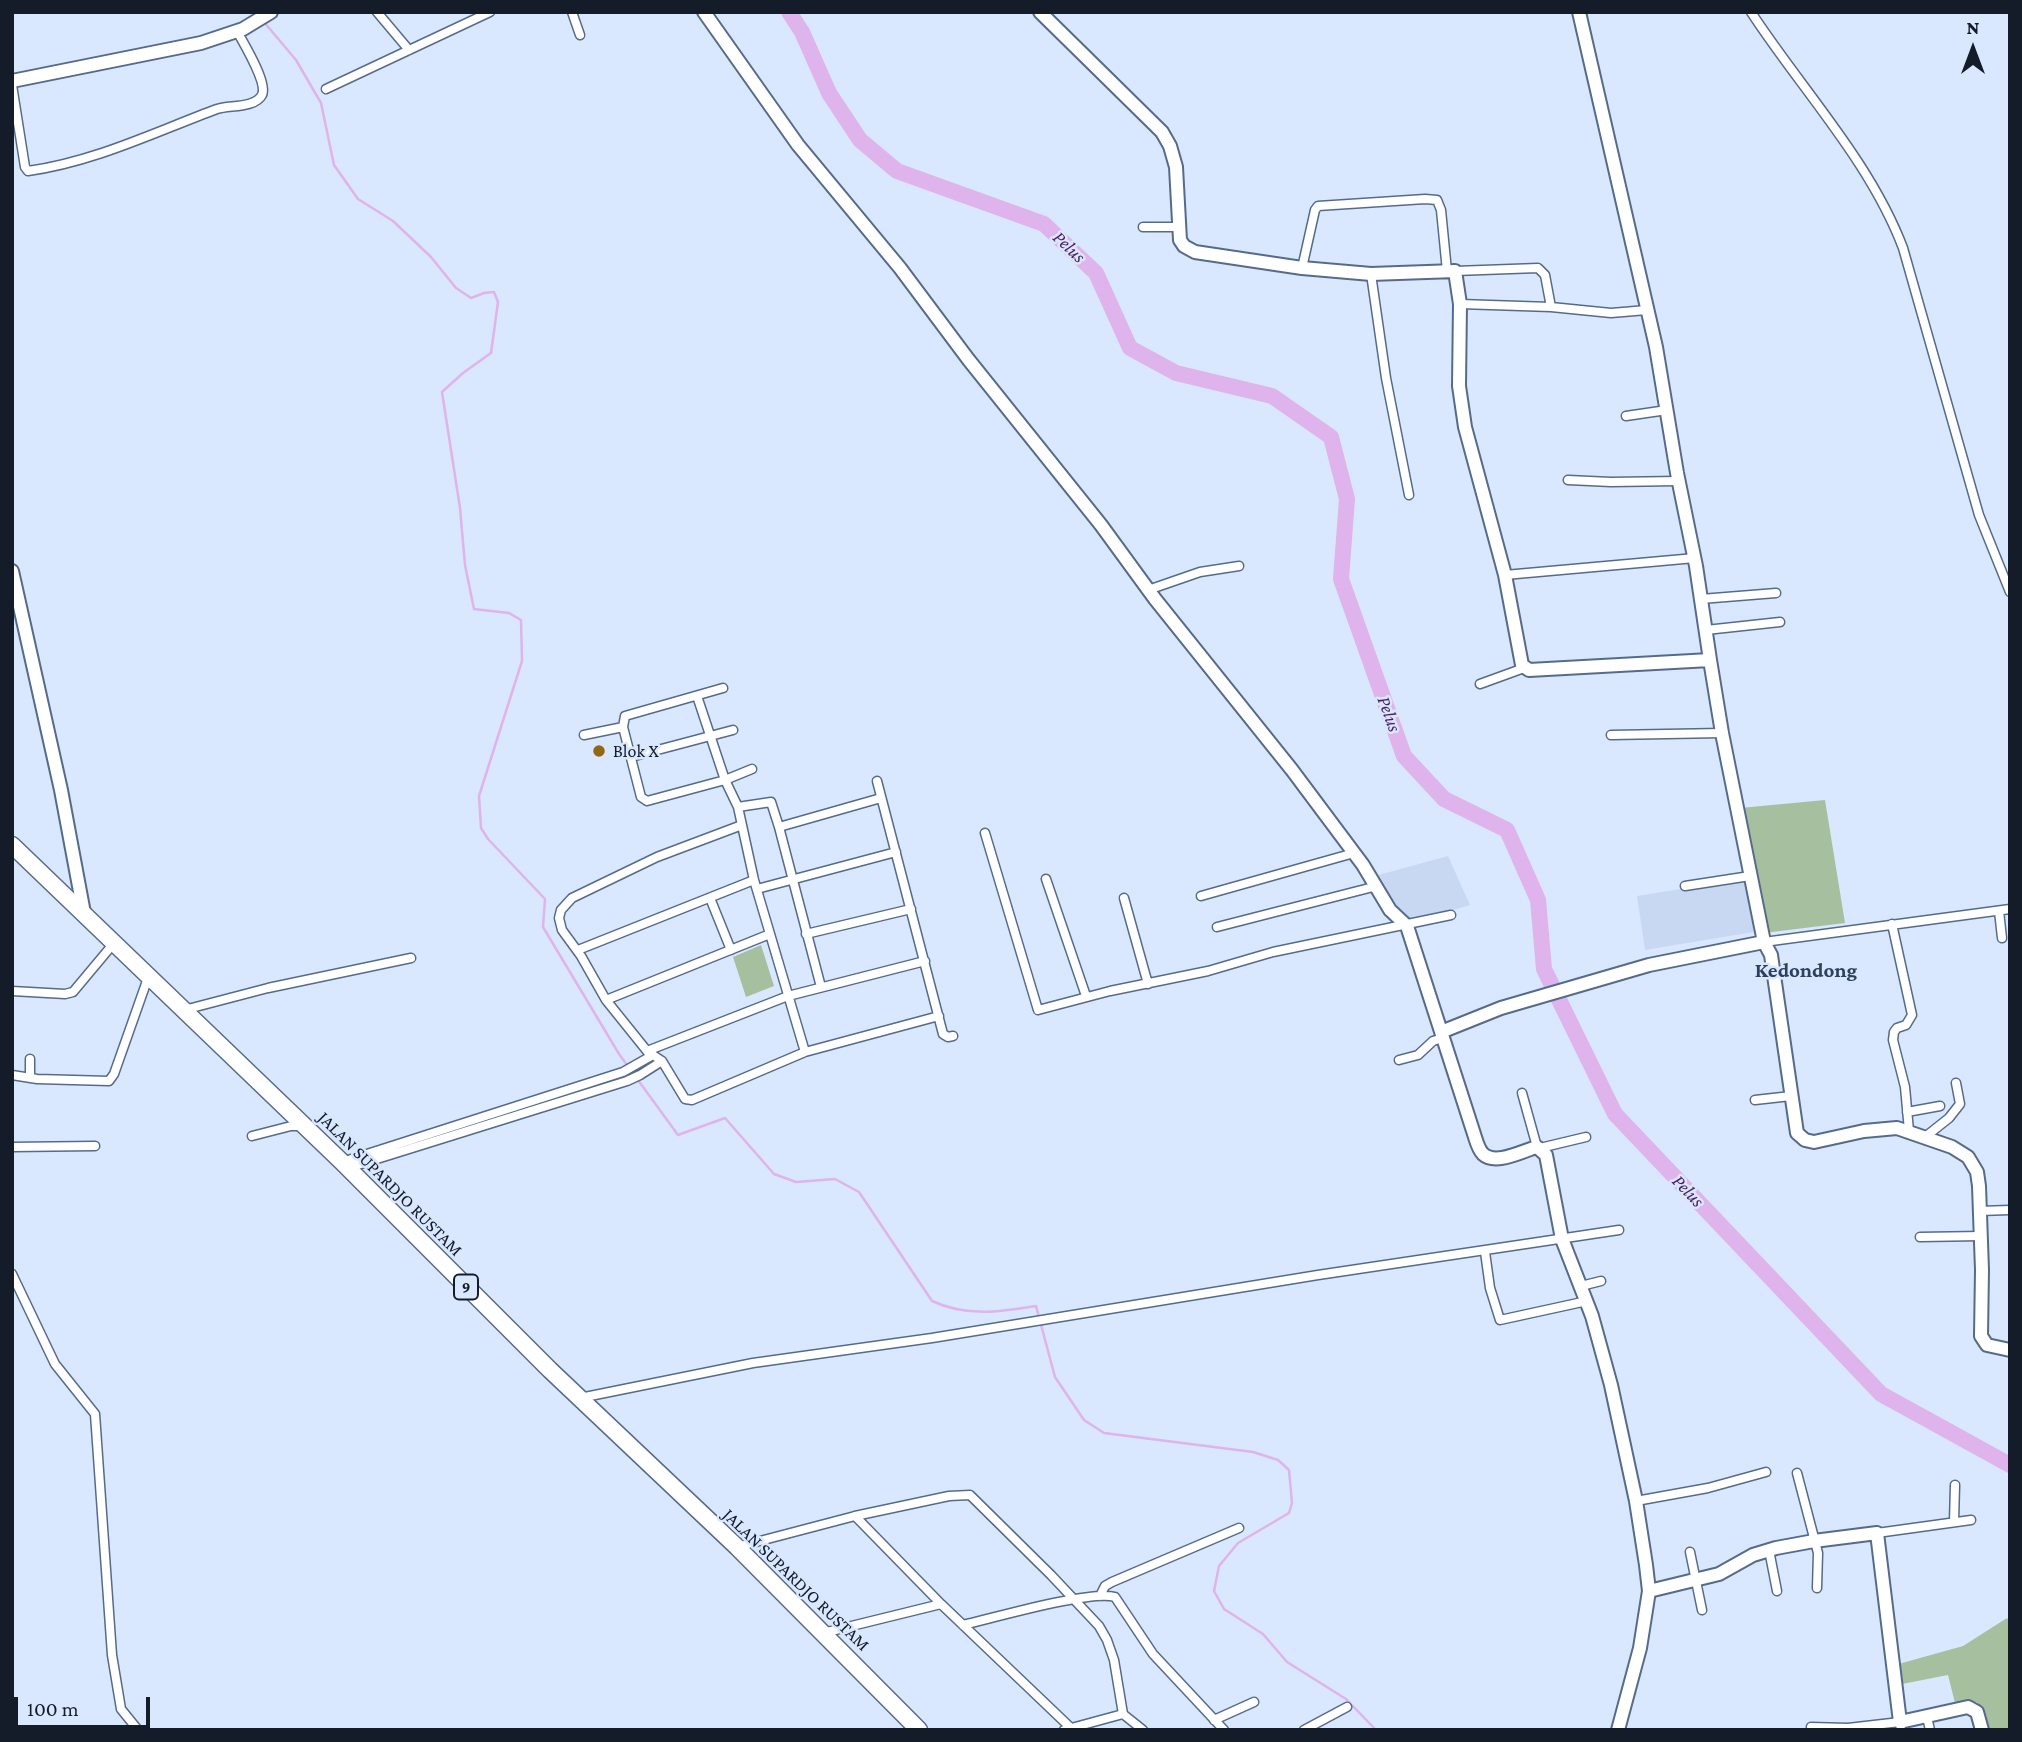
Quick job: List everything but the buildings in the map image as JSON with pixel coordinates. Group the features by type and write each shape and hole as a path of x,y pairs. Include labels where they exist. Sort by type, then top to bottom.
{"highway":[{"name":"JALAN SUPARDJO RUSTAM","path":"12,845 345,1165 580,1398 737,1547 919,1730"}],"street":[{"path":"377,12 409,50"},
{"path":"326,89 490,12"},
{"path":"572,12 580,35"},
{"path":"704,12 798,145 900,268 968,359 1101,525 1148,590 1292,770 1354,853 1391,910 1407,926 1474,1134 1483,1154 1498,1158 1586,1137"},
{"path":"1040,12 1162,132 1170,146 1176,167 1181,242 1195,252 1303,268 1371,274 1538,268 1545,275 1551,307"},
{"path":"1579,12 1667,410 1695,558 1722,733 1764,942 1770,955 1797,1133 1805,1140 1814,1142 1886,1128 1909,1131 1952,1147 1968,1157 1977,1172 1981,1236 1981,1336 1987,1345 2010,1350"},
{"path":"1751,12 1859,163 1891,216 1903,248 1975,504 2010,592"},
{"path":"237,31 262,80 261,98 254,102 220,108 107,151 47,168 28,171 25,167 12,83 166,51 237,31 270,13"},
{"path":"1303,268 1318,206 1437,200 1460,304 1459,386 1465,427 1505,575 1520,660 1524,668"},
{"path":"1143,227 1179,227"},
{"path":"1371,274 1386,378 1409,495"},
{"path":"1460,304 1551,307 1611,313 1647,310"},
{"path":"1626,416 1667,410"},
{"path":"1568,480 1679,481"},
{"path":"1505,575 1695,558"},
{"path":"1148,590 1200,572 1239,566"},
{"path":"12,571 61,790 84,913"},
{"path":"1701,599 1776,593"},
{"path":"1706,630 1780,622"},
{"path":"1480,684 1524,668 1529,670 1710,660"},
{"path":"723,688 625,716 623,727 643,801 725,780 752,769"},
{"path":"697,696 725,780 738,807 756,885 805,1052"},
{"path":"584,735 623,727"},
{"path":"631,757 733,730"},
{"path":"1611,735 1722,733"},
{"path":"877,781 943,1034 948,1037 953,1035"},
{"path":"779,827 881,797"},
{"path":"738,807 771,802 821,987"},
{"path":"741,825 657,857 572,898 561,910 559,918 562,930 578,950 606,1000 650,1053 662,1061 684,1097 691,1100 805,1052 939,1016"},
{"path":"985,833 1038,1010 1086,996 1208,971 1273,952 1451,915"},
{"path":"578,950 710,898 896,852"},
{"path":"1201,896 1354,853"},
{"path":"1685,886 1750,876"},
{"path":"1046,879 1086,996"},
{"path":"1217,927 1377,886"},
{"path":"710,898 731,950"},
{"path":"1124,898 1148,984"},
{"path":"806,934 911,909"},
{"path":"1399,1060 1418,1055 1442,1035 1501,1008 1649,965 1764,942 2010,909"},
{"path":"1999,911 2003,938"},
{"path":"1892,924 1912,1015 1906,1024 1897,1028 1893,1037 1905,1087 1909,1131"},
{"path":"606,1000 770,934"},
{"path":"12,991 69,993 114,943"},
{"path":"184,1010 268,988 411,958"},
{"path":"638,1071 650,1053 788,996 925,961"},
{"path":"12,1076 105,1083 112,1079 149,975"},
{"path":"30,1059 30,1078"},
{"path":"345,1165 625,1076 662,1061"},
{"path":"1925,1137 1949,1118 1959,1104 1956,1083"},
{"path":"1522,1093 1539,1148 1546,1155 1562,1239 1587,1301 1611,1385 1636,1501 1649,1591 1640,1648 1618,1730"},
{"path":"1755,1100 1791,1096"},
{"path":"1907,1112 1940,1106"},
{"path":"252,1136 291,1126 304,1126"},
{"path":"12,1147 94,1146"},
{"path":"1979,1211 2010,1210"},
{"path":"580,1398 753,1363 932,1338 1318,1275 1619,1230"},
{"path":"1920,1237 1981,1236"},
{"path":"1485,1252 1490,1288 1498,1317 1502,1321 1587,1301"},
{"path":"12,1274 55,1364 95,1414 112,1655 121,1709 138,1730"},
{"path":"1581,1286 1601,1281"},
{"path":"1636,1501 1708,1488 1766,1472"},
{"path":"1797,1473 1818,1553 1817,1588"},
{"path":"1954,1522 1955,1485"},
{"path":"737,1547 855,1516 949,1496 970,1495 1099,1626 1114,1660 1123,1714 1143,1730"},
{"path":"855,1516 1069,1729 1123,1714"},
{"path":"1649,1591 1719,1574 1753,1555 1769,1550 1814,1541 1971,1520"},
{"path":"1100,1595 1112,1582 1239,1528"},
{"path":"1877,1533 1900,1726"},
{"path":"1769,1550 1777,1591"},
{"path":"1690,1552 1702,1610"},
{"path":"963,1625 1100,1595 1115,1597 1153,1654 1224,1730"},
{"path":"823,1633 942,1604"},
{"path":"1214,1720 1254,1702"},
{"path":"1304,1730 1347,1707"},
{"path":"1811,1727 1848,1728 1928,1723 1968,1707 1977,1712 1982,1730"}],"shaded area":[{"path":"1448,856 1470,905 1407,924 1375,876"},
{"path":"1744,879 1754,932 1645,950 1637,896"}],"green space":[{"path":"1825,800 1845,923 1764,933 1740,808"},
{"path":"761,945 774,986 746,997 733,957"},
{"path":"2007,1618 2010,1622 2010,1730 1986,1730 1977,1702 1956,1707 1948,1675 1897,1685 1895,1665 1963,1646"}],"waterway":[{"name":"Pelus","path":"789,12 802,32 829,93 860,140 897,171 1044,224 1096,273 1130,348 1176,373 1272,396 1331,437 1347,499 1341,579 1404,756 1444,799 1507,830 1538,900 1544,969 1615,1114 1881,1394 2010,1465"},
{"path":"264,22 296,60 321,103 334,165 358,199 393,221 431,257 456,288 471,298 494,292 498,302 491,353 442,392 460,508 465,565 474,609 509,613 521,620 522,661 479,796 481,828 488,839 545,899 543,927 619,1054 678,1135 725,1118 774,1174 796,1182 835,1179 859,1192 932,1301 970,1311 1036,1306 1055,1377 1084,1420 1104,1433 1253,1452 1278,1460 1289,1470 1292,1503 1289,1513 1238,1543 1219,1566 1214,1591 1224,1609 1263,1634 1287,1662 1346,1699 1376,1730"}],"place":[{"name":"Blok X","path":"599,751"}],"district":[{"name":"Kedondong","path":"1806,971"}]}
